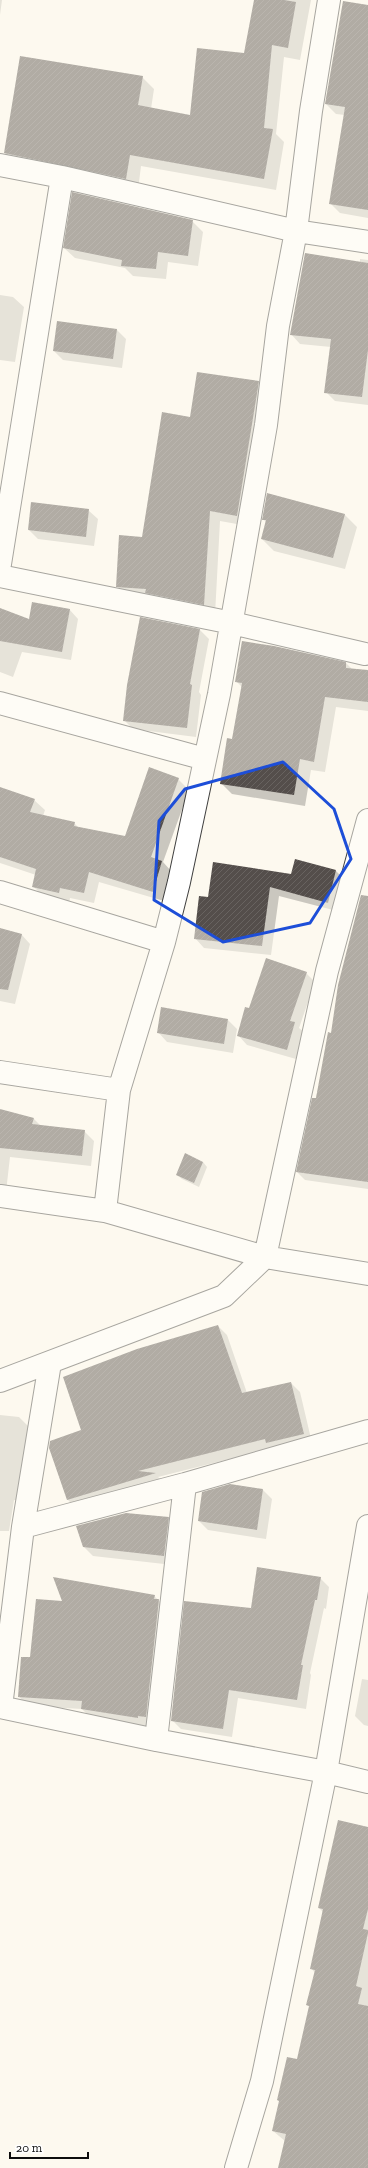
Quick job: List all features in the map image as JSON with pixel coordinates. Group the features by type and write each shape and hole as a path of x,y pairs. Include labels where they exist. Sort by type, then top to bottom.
{"street":[{"path":"105,1211 119,1090 164,942 179,882 232,623 266,425 278,326 296,231 311,111 329,0"},
{"path":"0,165 62,177 296,231 368,242"},
{"path":"0,564 62,177"},
{"path":"0,576 232,623 365,654"},
{"path":"0,703 205,759"},
{"path":"0,1381 224,1296 265,1257 327,970 368,820"},
{"path":"0,892 164,942"},
{"path":"0,1072 119,1090"},
{"path":"0,1196 105,1211 265,1257 368,1274"},
{"path":"50,1363 23,1527 0,1707 156,1740 326,1772 368,1782"},
{"path":"23,1527 185,1484 368,1431"},
{"path":"156,1740 185,1484"},
{"path":"236,2168 262,2081 326,1772 368,1526"}],"highlighted area":[{"path":"283,762 334,809 351,859 310,923 223,942 154,900 159,821 185,789"}],"building":[{"path":"254,0 284,0 296,2 288,48 272,45 264,128 273,129 264,179 130,155 126,179 4,153 20,56 143,76 138,105 190,115 197,48 244,53"},
{"path":"343,1 368,5 368,210 329,204 345,107 325,104"},
{"path":"72,192 193,220 188,256 158,252 156,269 121,266 122,260 63,248"},
{"path":"305,253 368,263 368,350 362,397 324,393 331,339 290,335"},
{"path":"57,321 117,329 113,359 53,351"},
{"path":"197,372 259,381 237,516 210,511 204,605 145,593 146,589 116,587 119,535 142,537 162,412 190,417"},
{"path":"267,493 345,514 333,558 261,539 266,520 262,520"},
{"path":"31,502 89,509 86,537 28,530"},
{"path":"32,602 70,609 62,652 0,641 0,608 29,619"},
{"path":"140,617 200,629 190,684 192,685 187,728 123,721 127,685"},
{"path":"242,641 274,646 346,662 346,668 368,670 368,702 325,697 314,762 300,759 294,795 220,784 227,738 232,739 242,683 235,682"},
{"path":"149,767 179,778 151,857 162,861 153,892 89,872 84,893 60,888 59,893 32,887 36,869 0,857 0,787 35,799 30,812 75,822 74,826 125,836"},
{"path":"295,859 336,870 328,903 270,887 262,946 194,939 199,896 208,897 213,862 291,874"},
{"path":"361,895 368,896 368,1182 296,1172 312,1098 316,1098 328,1032 331,1033 338,985"},
{"path":"0,928 22,934 8,990 0,989"},
{"path":"266,958 307,972 290,1021 295,1022 287,1050 237,1036 245,1007 249,1008"},
{"path":"161,1007 228,1019 224,1044 157,1033"},
{"path":"0,1109 34,1118 32,1124 85,1130 82,1156 0,1148"},
{"path":"185,1153 203,1162 194,1183 176,1175"},
{"path":"218,1325 242,1393 291,1382 304,1434 266,1443 265,1439 138,1471 156,1473 67,1500 49,1448 50,1441 81,1430 63,1377 137,1349"},
{"path":"230,1484 263,1489 257,1530 198,1521 202,1492"},
{"path":"126,1513 169,1517 164,1556 83,1547 76,1526"},
{"path":"257,1567 321,1577 301,1665 303,1665 297,1700 229,1690 223,1729 171,1721 184,1601 251,1608"},
{"path":"53,1577 155,1595 154,1599 159,1599 146,1717 138,1716 138,1718 81,1709 82,1701 18,1697 21,1657 30,1657 36,1599 62,1601"},
{"path":"338,1820 368,1827 368,1909 363,1929 368,1930 368,1933 356,1986 362,1988 358,2004 368,2006 368,2168 278,2168 286,2134 272,2131 279,2101 277,2100 287,2057 297,2059 309,2006 306,2005 315,1970 310,1969 323,1909 318,1908"}]}
